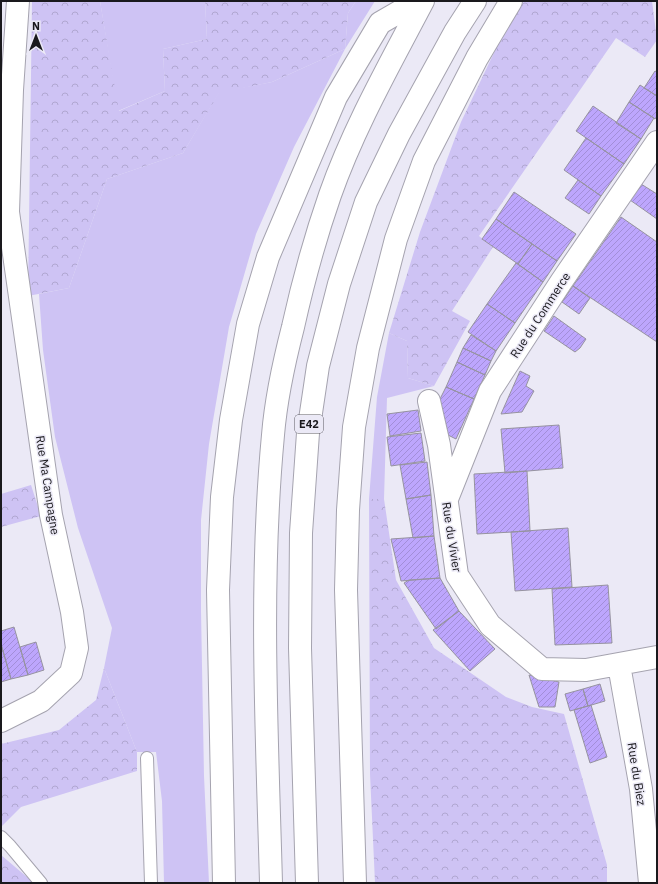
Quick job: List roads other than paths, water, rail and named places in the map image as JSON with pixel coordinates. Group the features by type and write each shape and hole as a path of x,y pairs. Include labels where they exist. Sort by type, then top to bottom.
{"main road":[{"name":"Rue Ma Campagne","path":"1,721 41,701 71,673 77,648 72,612 51,516 5,212 6,90 18,1"},
{"path":"224,883 218,590 222,497 231,420 248,324 268,257 336,97 380,23 418,1"},
{"path":"271,883 265,645 267,527 273,433 283,367 305,274 330,194 359,124 423,1"},
{"name":"E42","path":"307,883 300,648 301,533 308,433 318,366 339,284 366,202 399,134 455,32 475,1"},
{"path":"356,883 346,590 348,510 354,427 365,364 396,239 424,161 477,58 511,1"},
{"name":"Rue du Commerce","path":"447,500 490,391 560,282 657,142"},
{"name":"Rue du Vivier","path":"429,401 439,445 457,575 490,625 542,669 586,670 657,657"},
{"name":"Rue du Biez","path":"619,665 641,789 650,883"}],"lane":[{"path":"147,758 151,883"},
{"path":"1,837 41,883"}]}
